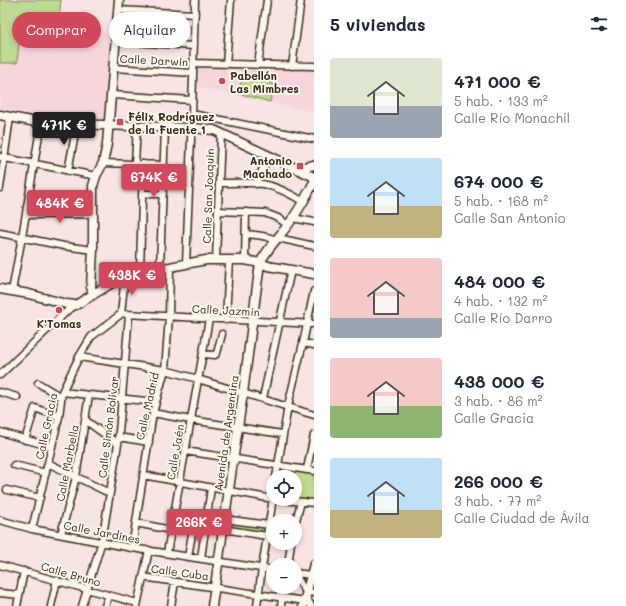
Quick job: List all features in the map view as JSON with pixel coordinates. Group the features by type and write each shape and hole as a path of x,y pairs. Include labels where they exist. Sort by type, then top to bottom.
{"street":[{"path":"119,0 118,10 195,14"},
{"path":"186,264 192,128 195,0"},
{"path":"226,64 231,0"},
{"path":"258,65 267,0"},
{"path":"292,66 301,0"},
{"path":"190,46 194,46"},
{"path":"93,294 91,287 93,250 93,186 96,176 103,163 107,144 115,48"},
{"path":"194,63 314,66"},
{"name":"Calle Darwin","path":"114,68 193,73"},
{"path":"112,94 192,100"},
{"path":"192,114 314,139"},
{"path":"0,115 42,123 214,130 311,176"},
{"path":"0,188 2,157 10,117"},
{"path":"12,292 42,123"},
{"path":"68,171 77,124"},
{"path":"135,164 137,126"},
{"path":"160,268 165,127"},
{"name":"Calle San Joaquín","path":"216,260 220,133"},
{"path":"256,184 268,156"},
{"path":"2,157 96,176"},
{"path":"103,163 164,165"},
{"path":"140,271 143,164"},
{"path":"294,168 312,166"},
{"path":"311,176 308,172 312,166"},
{"path":"260,263 265,254 304,202 314,182"},
{"path":"219,183 262,184 290,194 304,202"},
{"path":"142,194 163,194"},
{"path":"218,211 265,213 278,218 288,225"},
{"path":"245,260 246,212"},
{"path":"26,215 93,214"},
{"path":"293,218 314,222"},
{"path":"0,233 64,246 93,250"},
{"path":"246,234 261,235 314,246"},
{"path":"0,375 67,311 125,275 140,271 206,260 245,260 268,266 314,274"},
{"path":"226,320 229,260"},
{"name":"Avenida de Argentina","path":"212,606 260,263"},
{"name":"Calle Madrid","path":"132,548 155,402 165,370 170,267"},
{"path":"263,398 291,270"},
{"path":"121,314 125,275"},
{"path":"0,289 76,305"},
{"path":"277,470 282,434 314,291"},
{"name":"Calle Jazmín","path":"121,314 252,322 314,324"},
{"name":"Calle Gracia","path":"32,529 59,417 62,394 79,357 92,337 121,314"},
{"name":"Calle Simón Bolivar","path":"82,606 102,542 110,494 118,444 126,365 129,315"},
{"name":"Calle Jaén","path":"167,553 209,319"},
{"path":"203,354 215,355 218,353 222,334"},
{"path":"303,343 314,345"},
{"path":"79,357 165,370 314,414"},
{"path":"38,383 62,394 88,395 155,402"},
{"path":"0,392 16,397"},
{"name":"Calle Marbella","path":"62,534 76,477 88,395"},
{"path":"25,440 35,408 59,417"},
{"path":"153,413 282,434"},
{"path":"85,420 118,444"},
{"path":"0,432 52,447"},
{"path":"307,469 314,435"},
{"path":"118,437 148,442"},
{"path":"185,451 314,470"},
{"path":"48,463 110,494"},
{"path":"14,465 46,472"},
{"path":"143,475 266,498"},
{"path":"201,558 211,488"},
{"path":"7,490 40,498"},
{"path":"302,502 314,503"},
{"path":"224,519 266,525"},
{"name":"Calle Jardines","path":"0,520 32,529 132,548 266,569"},
{"path":"188,556 194,522 206,524"},
{"path":"136,523 171,530"},
{"path":"223,529 266,536"},
{"path":"257,606 266,542"},
{"path":"137,604 149,550"},
{"path":"308,599 314,564"},
{"name":"Calle Bruno","path":"0,565 137,604"},
{"path":"17,606 24,571"},
{"path":"302,574 311,575"},
{"name":"Calle Cuba","path":"143,577 282,598 308,599"},
{"path":"51,606 57,580"},
{"path":"171,606 175,582"},
{"path":"302,585 308,599"},
{"path":"0,593 19,595"},
{"path":"105,606 109,595"},
{"path":"281,606 282,598"}],"shaded area":[{"path":"101,32 109,34 104,119 47,117 0,108 0,63 17,62 18,48 101,48"},
{"path":"198,67 314,70 314,112 198,87"}],"green space":[{"path":"0,0 61,0 60,12 12,12 12,48 18,48 17,63 0,63"},
{"path":"243,76 274,84 270,102 238,93"},
{"path":"302,472 314,474 314,500 302,499"},
{"path":"230,522 262,527 261,532 229,528"}],"place":[{"name":"Pabellón Las Mimbres","path":"222,81"},
{"name":"Félix Rodríguez de la Fuente 1","path":"120,122"},
{"name":"Antonio Machado","path":"300,166"},
{"name":"K'Tomas","path":"59,310"}]}
